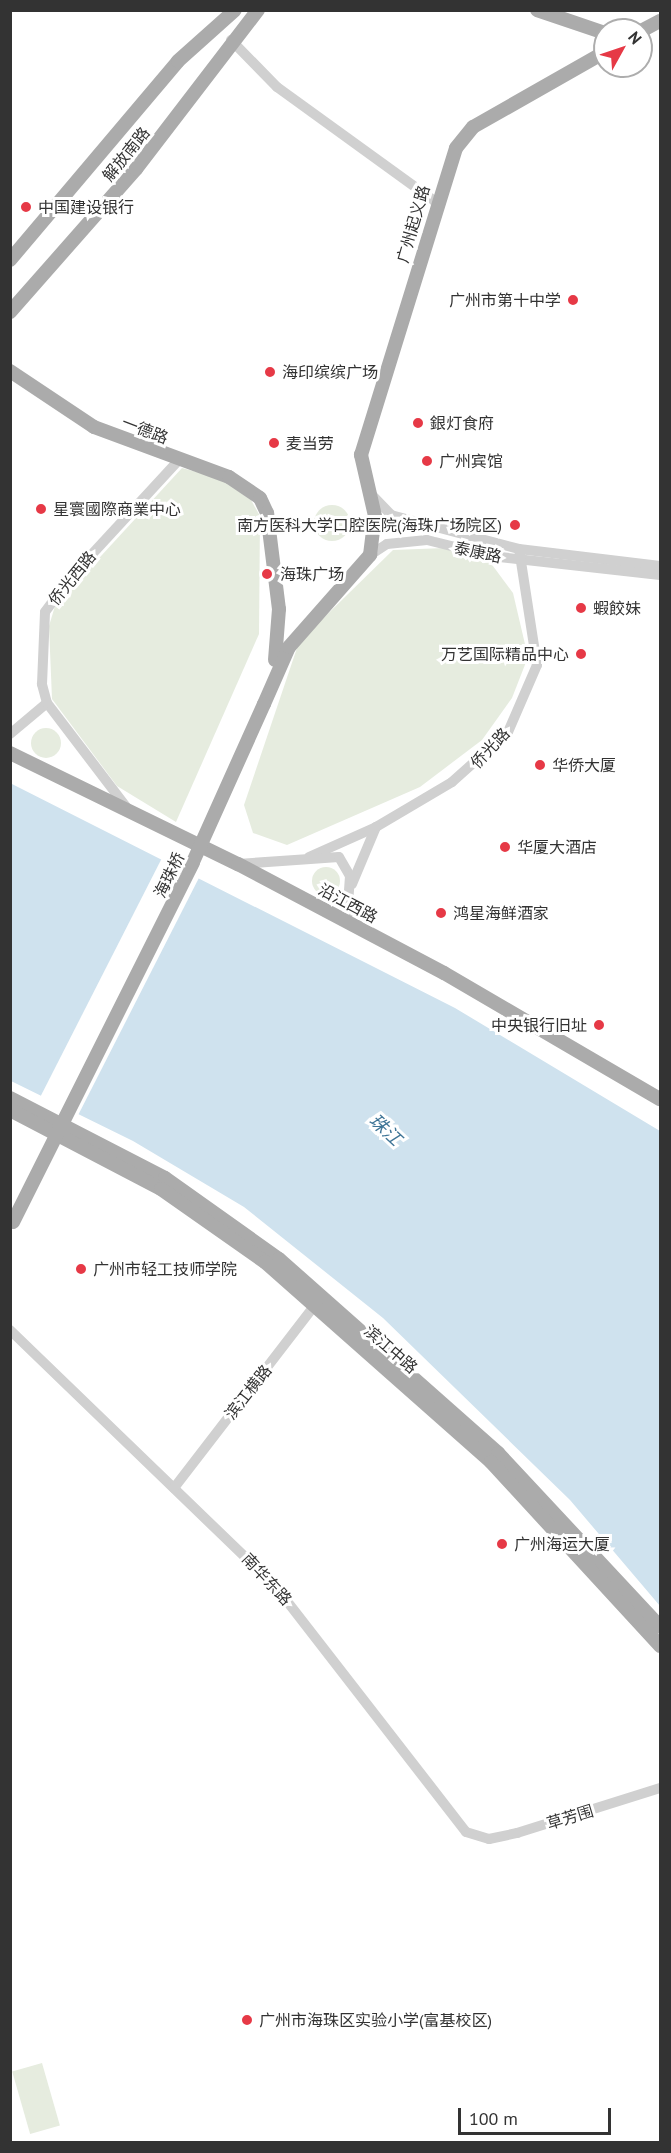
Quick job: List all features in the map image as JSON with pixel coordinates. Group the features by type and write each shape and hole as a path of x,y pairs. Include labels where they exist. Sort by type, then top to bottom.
{"main road":[{"name":"解放南路","path":"11,312 136,169 231,40 258,10"},
{"path":"537,10 593,29"},
{"name":"解放南路","path":"10,260 178,61 232,14"},
{"name":"广州起义路","path":"364,483 366,437 449,161 473,127 593,59"},
{"name":"一德路","path":"10,371 85,422 240,482 260,498 267,513"},
{"path":"364,483 375,516 370,555"},
{"name":"海珠桥","path":"11,1219 193,862 260,703 278,653 281,631 267,513"},
{"name":"海珠桥","path":"260,703 289,647 370,555"},
{"name":"沿江西路","path":"10,753 238,864 515,1012 660,1099"},
{"name":"沿江西路","path":"10,764 402,958 660,1109"},
{"path":"10,1098 56,1127"},
{"path":"10,1110 56,1127"},
{"name":"滨江中路","path":"56,1127 202,1215 319,1301 498,1453 660,1627"},
{"name":"滨江中路","path":"319,1301 491,1462 660,1646"}],"street":[{"path":"231,40 277,87 437,203"},
{"name":"侨光西路","path":"127,809 47,704 42,684 45,612 76,570 179,460"},
{"name":"泰康路","path":"364,483 391,515 518,554 660,566"},
{"name":"泰康路","path":"370,555 387,544 427,540 660,575"},
{"name":"侨光路","path":"309,857 376,826 474,768 499,745 520,712 534,680 537,646 518,554"},
{"path":"10,734 47,704"},
{"path":"350,887 376,826"},
{"path":"238,864 309,857 339,857 348,868 354,926"},
{"name":"滨江横路","path":"174,1488 319,1301"},
{"path":"10,1330 23,1348"},
{"path":"10,1344 23,1348"},
{"name":"南华东路","path":"23,1348 174,1488 291,1603 466,1832 478,1838"},
{"name":"草芳围","path":"478,1838 517,1833 660,1788"}],"shaded area":[{"name":"海珠广场","path":"182,468 219,478 251,500 260,516 259,634 176,822 117,786 52,699 49,626 55,606"},
{"path":"332,505 344,511 350,523 344,535 332,541 320,535 314,523 320,511"},
{"name":"海珠广场","path":"445,548 490,562 513,593 528,657 512,698 482,740 420,787 287,845 253,833 244,805 299,642 393,550"},
{"path":"46,728 57,732 61,743 57,754 46,758 35,754 31,743 35,732"},
{"path":"326,867 336,871 340,881 336,891 326,895 316,891 312,881 316,871"},
{"path":"42,2063 60,2125 30,2134 12,2072"}],"water":[{"name":"珠江","path":"10,783 455,1008 660,1131 660,1606 570,1500 383,1318 244,1207 133,1141 11,1081"}],"pier":[{"path":"164,854 201,873 77,1117 40,1098"}],"place":[{"name":"中国建设银行","path":"26,207"},
{"name":"广州市第十中学","path":"573,300"},
{"name":"海印缤缤广场","path":"270,372"},
{"name":"銀灯食府","path":"418,423"},
{"name":"麦当劳","path":"274,443"},
{"name":"广州宾馆","path":"427,461"},
{"name":"星寰國際商業中心","path":"41,509"},
{"name":"南方医科大学口腔医院(海珠广场院区)","path":"515,525"},
{"name":"海珠广场","path":"267,574"},
{"name":"蝦餃妹","path":"581,608"},
{"name":"万艺国际精品中心","path":"581,654"},
{"name":"华侨大厦","path":"540,765"},
{"name":"华厦大酒店","path":"505,847"},
{"name":"鸿星海鲜酒家","path":"441,913"},
{"name":"中央银行旧址","path":"599,1025"},
{"name":"广州市轻工技师学院","path":"81,1269"},
{"name":"广州海运大厦","path":"502,1544"},
{"name":"广州市海珠区实验小学(富基校区)","path":"247,2020"}]}
